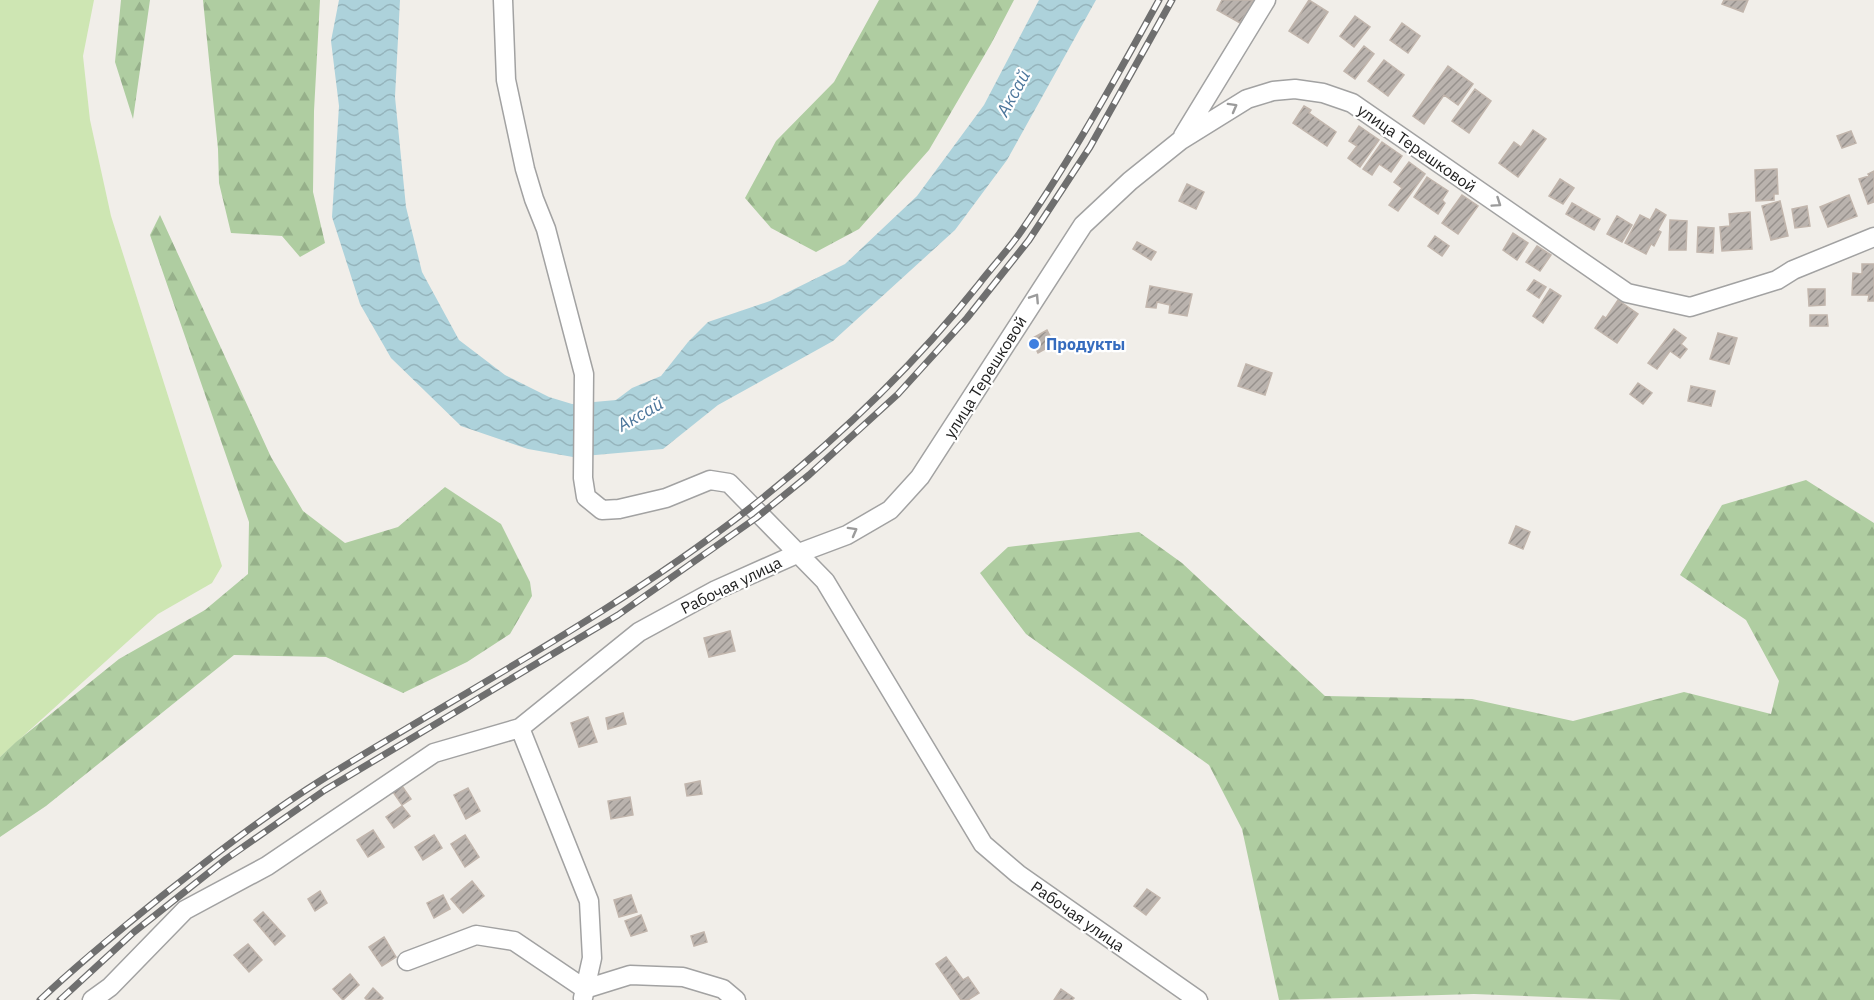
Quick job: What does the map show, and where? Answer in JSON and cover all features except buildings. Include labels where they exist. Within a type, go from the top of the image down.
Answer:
[{"type":"street","points":[[503,0],[506,80],[525,169],[546,229],[584,375],[583,477],[586,497],[602,510],[619,509],[666,498],[710,480],[729,483],[799,553]]},
{"type":"street","points":[[1181,140],[1266,0]]},
{"type":"street","name":"улица Терешковой","points":[[799,553],[847,536],[890,510],[920,477],[1083,225],[1130,181],[1181,140],[1246,99],[1273,91],[1295,89],[1332,96],[1352,103],[1628,292],[1690,307],[1777,280],[1793,270],[1874,237]]},
{"type":"street","name":"Рабочая улица","points":[[520,728],[639,632],[716,590],[799,553],[825,581],[983,843],[1018,874],[1198,1000]]},
{"type":"street","points":[[92,1000],[110,987],[185,910],[267,867],[434,753],[520,728],[588,901],[592,958],[584,994]]},
{"type":"street","points":[[407,961],[476,935],[514,941],[584,994]]},
{"type":"street","points":[[584,994],[630,975],[683,977],[723,989],[736,1000]]},
{"type":"green space","points":[[0,0],[94,0],[83,56],[90,120],[111,216],[222,566],[212,583],[158,614],[0,757]]},
{"type":"green space","points":[[121,0],[150,0],[133,119],[115,62]]},
{"type":"green space","points":[[203,0],[320,0],[314,111],[313,192],[325,243],[300,257],[282,236],[231,233],[219,183],[218,149]]},
{"type":"green space","points":[[879,0],[1014,0],[929,150],[859,229],[816,252],[771,228],[745,198],[776,141],[834,82]]},
{"type":"green space","points":[[160,215],[271,457],[303,511],[345,543],[398,527],[445,487],[501,524],[530,582],[532,596],[510,634],[467,662],[403,693],[326,657],[234,655],[46,806],[0,837],[0,757],[119,659],[205,610],[248,574],[249,522],[150,235]]},
{"type":"green space","points":[[1806,480],[1874,523],[1874,1000],[1622,1000],[1474,994],[1279,1000],[1242,829],[1209,765],[1026,634],[980,573],[1008,547],[1139,532],[1182,563],[1325,696],[1472,699],[1573,721],[1684,692],[1771,714],[1779,681],[1746,620],[1680,575],[1722,505]]},
{"type":"water","name":"Аксай","points":[[339,0],[400,0],[395,97],[406,207],[422,272],[459,340],[505,375],[549,397],[572,404],[616,400],[632,388],[661,376],[688,342],[708,322],[770,301],[845,264],[917,196],[984,105],[1039,0],[1096,0],[1007,160],[955,230],[833,341],[718,405],[663,449],[573,457],[528,449],[461,426],[391,358],[360,304],[332,217],[339,106],[331,41]]},
{"type":"railway","points":[[40,1000],[201,865],[302,792],[647,582],[750,508],[812,457],[871,403],[927,345],[1017,237],[1076,145],[1159,0]]},
{"type":"railway","points":[[60,1000],[134,932],[226,859],[325,790],[618,615],[756,518],[809,475],[898,394],[967,318],[1029,240],[1090,147],[1172,0]]},
{"type":"place","name":"Продукты","points":[[1034,344]]}]
